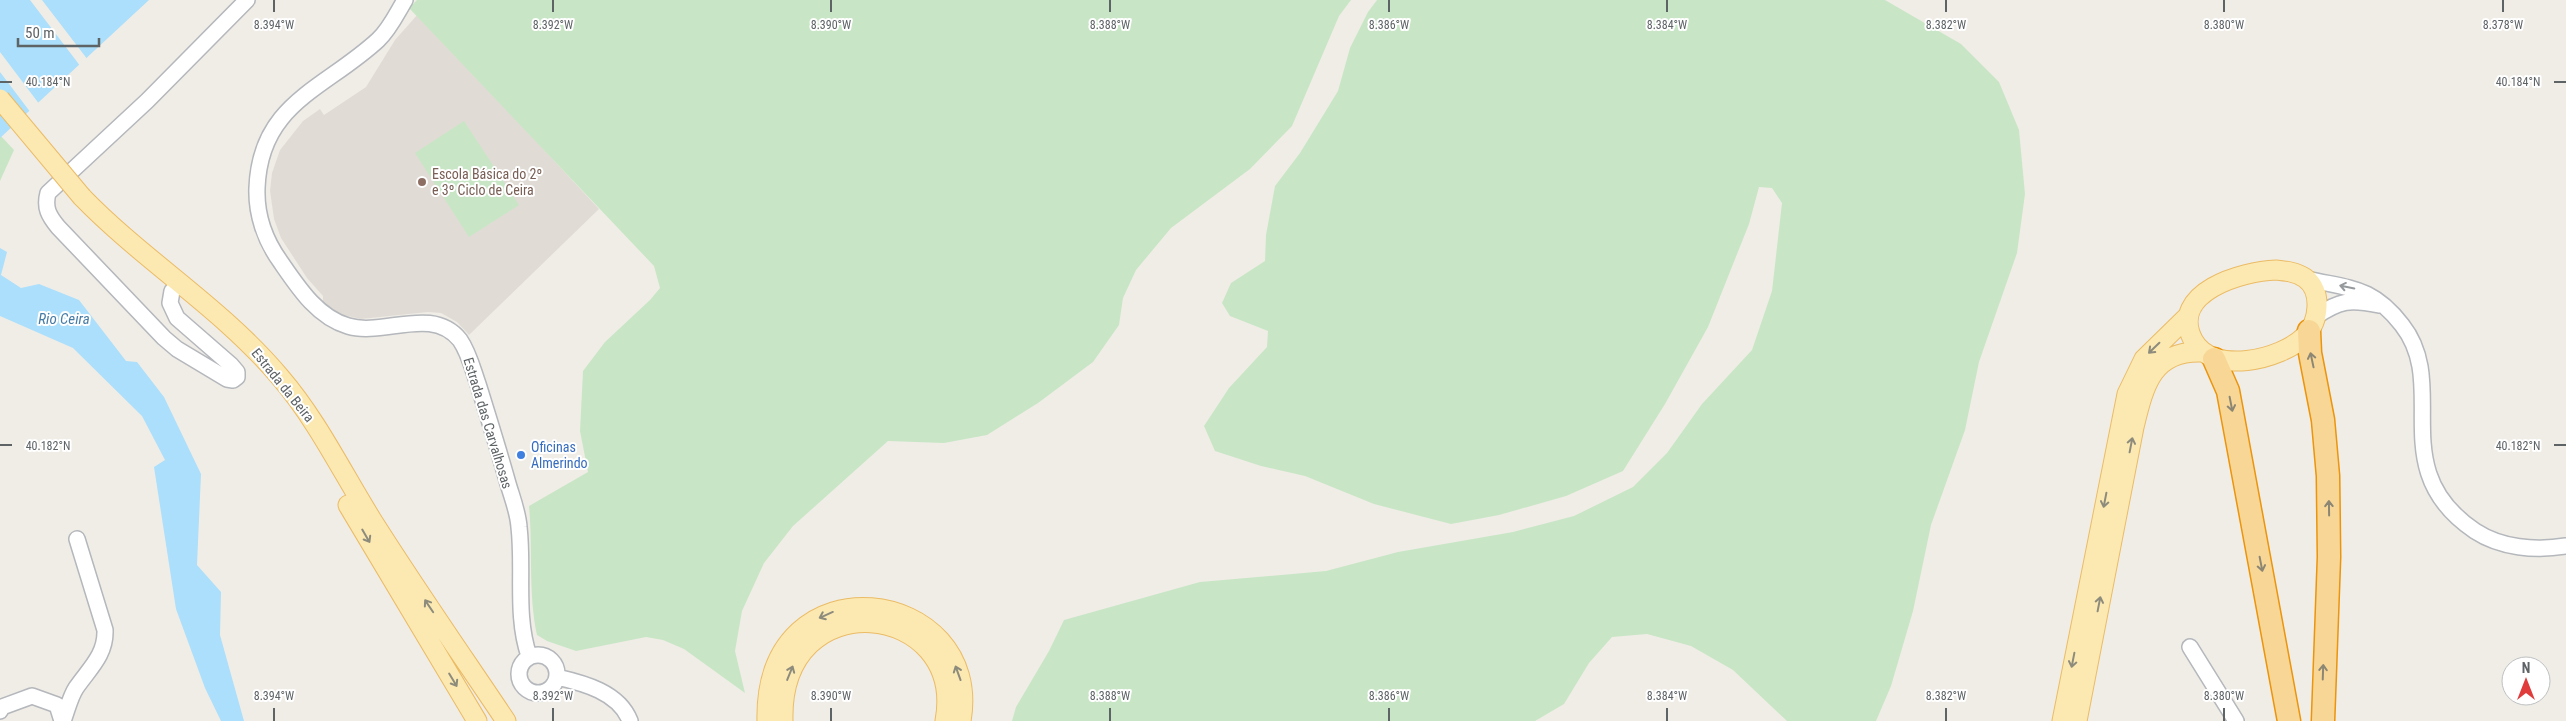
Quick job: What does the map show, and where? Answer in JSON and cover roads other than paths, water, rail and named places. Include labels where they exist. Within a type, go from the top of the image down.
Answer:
[{"type":"highway","points":[[2312,324],[2310,353],[2323,420],[2328,476],[2329,557],[2323,721]]},
{"type":"highway","points":[[2208,355],[2228,392],[2289,721]]},
{"type":"main road","name":"Estrada da Beira","points":[[0,100],[76,199],[230,324],[280,377],[303,406],[372,520],[506,721]]},
{"type":"main road","name":"Estrada da Beira","points":[[0,115],[124,252],[220,329],[282,398],[309,437],[478,721]]},
{"type":"main road","points":[[2062,721],[2127,394],[2144,359],[2189,315],[2197,299],[2214,286],[2239,275],[2264,270],[2288,272],[2307,279],[2315,293],[2312,324],[2287,347],[2265,356],[2238,361],[2186,352],[2166,358],[2151,376],[2144,392],[2134,427],[2077,721]]},
{"type":"main road","points":[[2189,315],[2190,333],[2208,355]]},
{"type":"main road","points":[[767,721],[768,694],[774,668],[797,633],[808,624],[831,612],[845,608],[876,607],[891,609],[910,618],[928,630],[946,649],[961,681],[962,721]]},
{"type":"main road","points":[[783,721],[787,680],[800,654],[825,633],[836,628],[862,622],[891,625],[903,630],[926,648],[946,685],[947,711],[945,721]]},
{"type":"street","points":[[172,291],[170,303],[177,318],[232,365],[237,372],[233,380],[227,379],[177,349],[164,338],[53,221],[48,214],[46,202],[48,193],[148,101],[247,0]]},
{"type":"street","name":"Estrada das Carvalhosas","points":[[405,0],[379,40],[291,106],[276,122],[266,142],[258,173],[257,195],[260,221],[271,249],[288,274],[322,314],[350,327],[367,328],[427,322],[450,331],[464,348],[492,429],[519,525],[522,628],[529,656]]},
{"type":"street","points":[[2307,279],[2364,291],[2402,325],[2415,352],[2420,370],[2421,430],[2427,470],[2435,489],[2447,507],[2481,535],[2503,544],[2549,549],[2566,546]]},
{"type":"street","points":[[2312,324],[2335,304],[2354,300],[2383,306]]},
{"type":"street","points":[[63,721],[75,689],[89,672],[105,642],[105,630],[77,539]]},
{"type":"street","points":[[2190,647],[2236,721]]},
{"type":"street","points":[[542,655],[548,658],[556,669],[557,677],[552,687],[543,693],[527,690],[519,682],[518,671],[524,660],[529,656],[542,655]]},
{"type":"street","points":[[557,677],[582,684],[608,695],[618,703],[630,721]]},
{"type":"street","points":[[0,711],[2,707],[32,696],[57,705],[63,721]]},
{"type":"water","points":[[0,0],[149,0],[0,138]]},
{"type":"water","name":"Rio Ceira","points":[[0,248],[7,252],[1,275],[21,288],[39,284],[79,300],[126,361],[137,362],[164,397],[201,474],[197,565],[221,592],[220,635],[244,721],[221,721],[205,688],[176,609],[154,467],[165,460],[142,416],[73,348],[0,316]]},
{"type":"place","name":"Escola Básica do 2º e 3º Ciclo de Ceira","points":[[422,182]]},
{"type":"place","name":"Oficinas Almerindo","points":[[521,455]]}]
